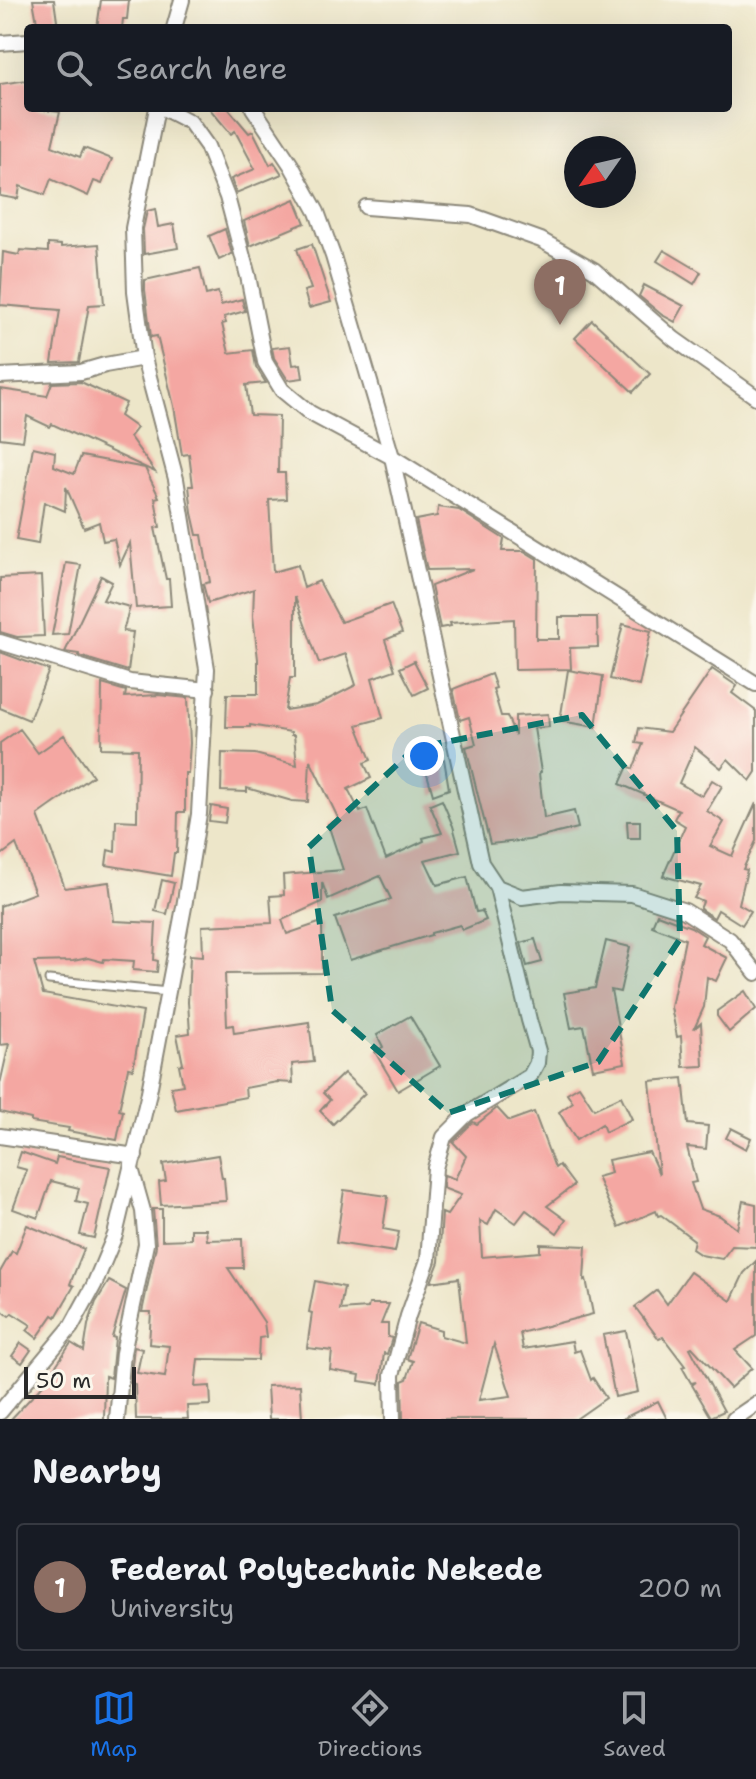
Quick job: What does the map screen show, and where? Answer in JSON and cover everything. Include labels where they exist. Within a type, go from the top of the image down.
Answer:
[{"type":"street","points":[[175,24],[182,0]]},
{"type":"street","points":[[0,43],[24,41]]},
{"type":"street","points":[[0,1412],[71,1327],[94,1285],[115,1235],[168,992],[199,814],[207,690],[199,615],[176,479],[144,358],[135,291],[133,228],[156,112]]},
{"type":"street","points":[[171,112],[190,122],[207,146],[227,197],[248,276],[265,362],[282,390],[310,413],[392,457],[756,684]]},
{"type":"street","points":[[256,112],[291,165],[317,212],[333,256],[392,457],[481,863],[497,887],[538,1051],[537,1063],[530,1076],[467,1114],[444,1137],[435,1168],[428,1260],[392,1375],[393,1419]]},
{"type":"street","points":[[366,207],[471,215],[541,240],[594,270],[674,339],[756,397]]},
{"type":"street","points":[[0,376],[81,372],[144,358]]},
{"type":"street","points":[[0,642],[130,682],[207,690]]},
{"type":"street","points":[[497,887],[522,897],[561,892],[632,894],[685,911],[730,940],[756,973]]},
{"type":"street","points":[[0,1136],[133,1163]]},
{"type":"street","points":[[117,1419],[123,1353],[146,1244],[133,1163]]},
{"type":"street","points":[[734,1419],[756,1404]]},
{"type":"lane","points":[[49,980],[168,992]]},
{"type":"highlighted area","points":[[582,715],[677,831],[680,939],[598,1062],[448,1113],[332,1010],[309,847],[415,748]]},
{"type":"building","points":[[33,0],[54,0],[57,24],[37,24]]},
{"type":"building","points":[[101,0],[129,0],[127,19],[123,19],[122,24],[98,24]]},
{"type":"building","points":[[24,81],[24,112],[60,112],[52,146],[80,157],[84,148],[112,159],[102,184],[94,181],[88,196],[51,179],[45,195],[20,186],[18,199],[0,196],[0,84]]},
{"type":"building","points":[[212,112],[231,112],[249,133],[253,131],[270,165],[274,162],[282,174],[236,193],[231,179],[255,169],[235,131],[231,134]]},
{"type":"building","points":[[295,199],[305,223],[250,246],[244,221]]},
{"type":"building","points":[[155,209],[158,227],[174,224],[178,248],[144,254],[143,229],[147,211]]},
{"type":"building","points":[[225,229],[232,254],[219,260],[209,236]]},
{"type":"building","points":[[48,244],[61,247],[99,244],[104,304],[89,305],[79,362],[52,363],[60,310],[0,305],[3,252],[19,255],[20,250],[48,252]]},
{"type":"building","points":[[312,244],[331,302],[309,308],[304,291],[311,289],[297,249]]},
{"type":"building","points":[[664,250],[701,272],[694,284],[657,261]]},
{"type":"building","points":[[200,268],[206,295],[218,292],[221,305],[242,299],[245,311],[224,317],[226,323],[222,324],[229,353],[253,350],[256,367],[266,383],[246,385],[250,415],[279,416],[278,473],[285,473],[286,499],[269,500],[273,572],[298,565],[304,588],[319,581],[341,622],[391,604],[402,633],[385,640],[395,670],[372,678],[383,718],[357,725],[371,760],[364,763],[371,778],[348,789],[360,812],[367,809],[386,859],[424,841],[423,838],[442,833],[430,805],[442,800],[460,851],[425,860],[437,885],[467,877],[476,912],[482,911],[486,920],[462,930],[460,925],[431,933],[350,960],[335,918],[391,899],[380,876],[328,899],[322,882],[322,902],[282,920],[287,934],[322,922],[322,973],[225,974],[227,1026],[233,1025],[234,1033],[309,1022],[314,1062],[292,1064],[293,1083],[277,1082],[245,1088],[246,1097],[176,1110],[171,1087],[183,1085],[179,1065],[183,1064],[177,1035],[190,1033],[190,955],[203,956],[202,926],[272,923],[270,896],[284,895],[283,875],[343,870],[328,824],[339,820],[310,760],[308,802],[292,801],[247,788],[247,792],[221,791],[222,753],[255,754],[297,765],[294,735],[250,725],[226,727],[227,694],[258,694],[254,589],[208,603],[203,584],[210,582],[202,535],[197,535],[192,513],[189,454],[182,455],[157,336],[151,337],[145,280]],"holes":[[[295,597],[319,663],[346,654],[356,685],[317,705],[285,710],[290,678],[295,678]]]},
{"type":"building","points":[[644,285],[684,306],[675,322],[639,296]]},
{"type":"building","points":[[592,320],[650,374],[633,392],[575,338]]},
{"type":"building","points":[[290,346],[293,365],[301,364],[303,378],[288,380],[274,358],[272,348]]},
{"type":"building","points":[[81,382],[126,403],[120,416],[137,428],[130,437],[155,472],[52,424],[50,427],[27,416],[23,441],[0,438],[0,389],[47,396],[52,383]]},
{"type":"building","points":[[33,447],[55,452],[54,466],[74,474],[81,456],[145,468],[159,497],[155,498],[160,527],[155,528],[166,579],[169,579],[171,606],[136,608],[130,543],[120,565],[114,539],[103,541],[99,522],[84,528],[66,487],[65,511],[44,502],[38,544],[16,540]]},
{"type":"building","points":[[438,507],[459,510],[504,539],[502,551],[524,551],[537,559],[536,639],[559,639],[559,617],[597,617],[598,647],[570,648],[571,669],[515,670],[514,619],[450,623],[451,626],[440,628],[431,586],[473,569],[427,570],[416,520],[437,516]]},
{"type":"building","points":[[66,563],[81,565],[68,634],[52,635]]},
{"type":"building","points":[[41,576],[44,636],[17,637],[0,632],[0,578]]},
{"type":"building","points":[[101,576],[112,582],[103,600],[130,607],[123,631],[133,632],[128,671],[65,652]]},
{"type":"building","points":[[623,624],[651,631],[639,686],[610,679]]},
{"type":"building","points":[[0,652],[49,670],[29,720],[0,708]]},
{"type":"building","points":[[414,661],[428,688],[414,695],[400,668]]},
{"type":"building","points":[[712,669],[737,686],[732,693],[756,711],[756,772],[750,781],[728,759],[721,768],[695,747],[679,783],[702,796],[712,780],[722,786],[707,811],[724,822],[710,846],[732,856],[756,803],[756,841],[743,869],[747,870],[739,904],[751,911],[742,925],[718,910],[714,918],[700,909],[703,902],[694,898],[701,886],[663,876],[685,826],[674,819],[679,810],[620,784],[628,766],[633,769],[643,744],[636,743],[639,728],[669,732]]},
{"type":"building","points":[[568,670],[603,676],[596,727],[560,721]]},
{"type":"building","points":[[491,674],[501,716],[507,716],[515,735],[515,716],[548,714],[549,727],[534,728],[544,818],[574,811],[578,828],[529,840],[490,844],[466,747],[476,744],[469,717],[460,720],[453,689]]},
{"type":"building","points":[[102,684],[126,691],[125,697],[158,695],[188,698],[190,743],[188,773],[185,773],[185,812],[178,812],[177,853],[174,853],[171,876],[106,865],[108,850],[115,852],[116,820],[137,821],[138,749],[101,748]]},
{"type":"building","points":[[20,729],[38,753],[64,735],[93,776],[38,815],[65,888],[109,882],[114,921],[156,923],[154,960],[158,961],[157,972],[133,970],[134,961],[104,959],[103,962],[88,958],[34,962],[43,994],[143,1012],[133,1069],[128,1068],[119,1110],[123,1111],[117,1140],[68,1131],[69,1128],[31,1122],[31,1119],[0,1112],[0,1084],[9,1044],[0,1045],[0,906],[35,893],[16,844],[0,856],[0,743]]},
{"type":"building","points":[[444,759],[449,789],[433,795],[424,763]]},
{"type":"building","points":[[211,806],[227,809],[225,823],[209,821]]},
{"type":"building","points":[[627,821],[640,821],[640,838],[628,838]]},
{"type":"building","points":[[162,880],[174,883],[167,914],[155,911]]},
{"type":"building","points":[[657,914],[691,927],[705,936],[701,944],[727,958],[716,981],[707,977],[704,1007],[694,1029],[701,1023],[703,1066],[683,1067],[681,1036],[677,1037],[671,1007],[685,939],[652,926]]},
{"type":"building","points":[[535,939],[542,962],[527,966],[521,943]]},
{"type":"building","points":[[606,941],[630,947],[620,992],[611,990],[625,1063],[593,1069],[584,1026],[571,1028],[564,993],[595,988]]},
{"type":"building","points":[[745,991],[756,1009],[729,1032],[717,1016],[717,1011]]},
{"type":"building","points":[[410,1016],[440,1066],[398,1091],[375,1052],[383,1047],[377,1035]]},
{"type":"building","points":[[344,1073],[365,1093],[333,1124],[320,1111],[330,1100],[323,1093]]},
{"type":"building","points":[[683,1078],[688,1124],[708,1126],[706,1149],[687,1147],[696,1182],[691,1183],[700,1209],[720,1216],[737,1229],[743,1201],[756,1204],[756,1247],[732,1246],[722,1259],[701,1255],[692,1249],[694,1240],[661,1215],[658,1216],[656,1211],[619,1227],[597,1177],[611,1173],[608,1160],[649,1152],[659,1174],[650,1081]]},
{"type":"building","points":[[579,1086],[594,1109],[621,1096],[632,1119],[605,1132],[602,1124],[576,1140],[559,1112],[573,1102],[567,1093]]},
{"type":"building","points":[[497,1108],[509,1121],[534,1112],[555,1168],[559,1165],[574,1185],[547,1206],[566,1220],[557,1233],[526,1210],[516,1223],[496,1209],[488,1225],[480,1221],[482,1257],[540,1252],[540,1244],[586,1246],[584,1280],[593,1314],[520,1333],[523,1349],[572,1341],[574,1352],[580,1350],[591,1380],[593,1378],[606,1398],[576,1419],[403,1419],[402,1381],[407,1379],[413,1361],[407,1359],[418,1323],[441,1330],[441,1336],[466,1343],[459,1278],[431,1282],[439,1262],[442,1213],[447,1215],[461,1195],[443,1188],[444,1175],[455,1179],[466,1156],[453,1142],[473,1122],[477,1124]],"holes":[[[494,1344],[511,1396],[479,1400]]]},
{"type":"building","points":[[731,1128],[751,1138],[746,1149],[726,1138]]},
{"type":"building","points":[[21,1152],[55,1164],[57,1157],[110,1167],[94,1238],[80,1235],[88,1204],[76,1201],[79,1188],[51,1181],[38,1218],[13,1209],[27,1170],[16,1167]]},
{"type":"building","points":[[218,1155],[226,1201],[161,1205],[159,1182],[166,1181],[163,1164]]},
{"type":"building","points":[[344,1190],[388,1196],[383,1229],[399,1232],[395,1252],[336,1243]]},
{"type":"building","points":[[153,1209],[162,1209],[162,1240],[191,1239],[191,1229],[206,1229],[207,1240],[242,1239],[243,1268],[228,1268],[264,1322],[266,1337],[259,1338],[258,1360],[198,1359],[195,1387],[210,1386],[211,1405],[187,1406],[188,1419],[136,1419],[135,1384],[130,1383],[134,1347],[142,1349],[137,1373],[165,1377],[169,1346],[149,1344],[151,1312],[142,1312],[156,1246]]},
{"type":"building","points":[[27,1225],[84,1249],[70,1284],[74,1286],[56,1317],[53,1315],[37,1338],[27,1330],[31,1325],[0,1309],[0,1272],[12,1251],[16,1253]]},
{"type":"building","points":[[756,1261],[756,1336],[735,1350],[752,1368],[730,1388],[690,1348],[724,1411],[711,1417],[692,1385],[696,1382],[691,1383],[682,1367],[685,1366],[635,1307],[657,1290],[667,1304],[690,1272],[731,1301],[744,1273]]},
{"type":"building","points":[[109,1281],[126,1290],[112,1337],[115,1338],[111,1378],[105,1376],[104,1419],[11,1419],[43,1385],[71,1343],[84,1351],[96,1302]]},
{"type":"building","points":[[315,1281],[344,1287],[340,1310],[368,1308],[369,1304],[389,1304],[381,1324],[388,1324],[388,1337],[392,1338],[387,1354],[384,1353],[380,1384],[359,1381],[360,1375],[330,1370],[332,1351],[307,1348]]},
{"type":"building","points":[[626,1331],[638,1392],[615,1397],[603,1335]]},
{"type":"building","points":[[21,1343],[31,1350],[22,1363],[12,1356]]},
{"type":"building","points":[[300,1385],[302,1419],[269,1419],[267,1386]]},
{"type":"building","points":[[658,1401],[667,1419],[622,1419]]},
{"type":"place","name":"Federal Polytechnic Nekede","points":[[560,325]]}]
